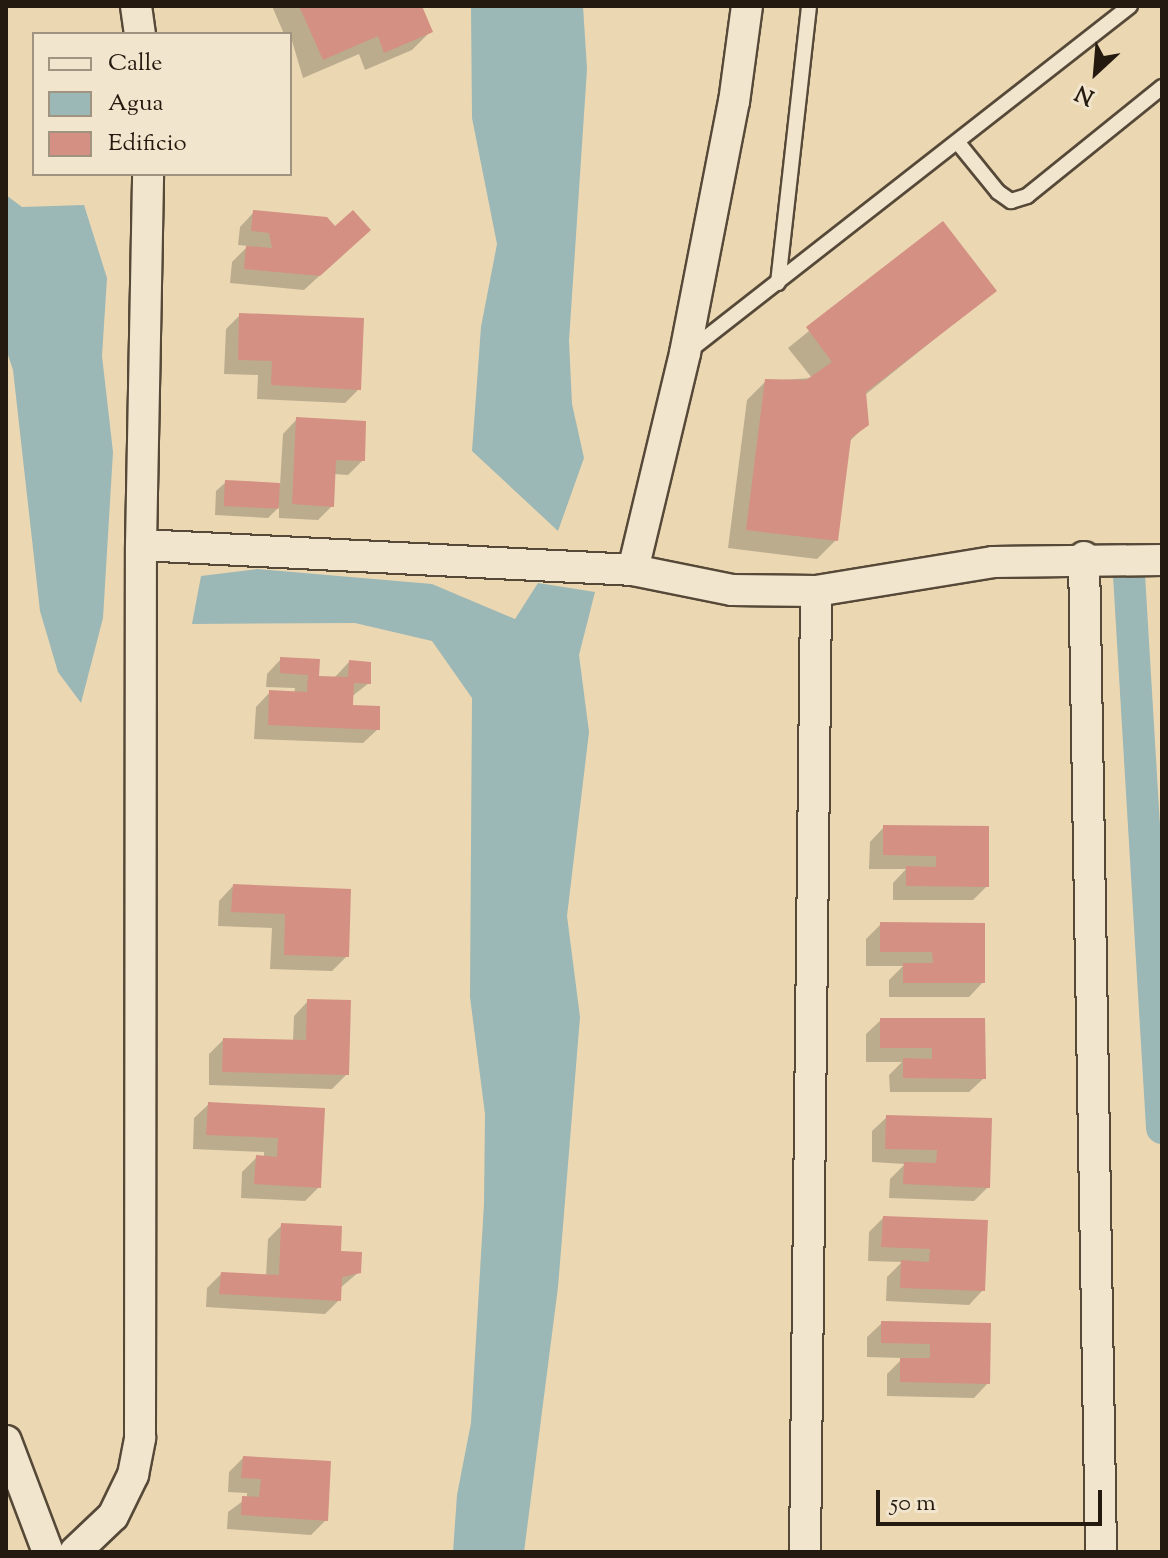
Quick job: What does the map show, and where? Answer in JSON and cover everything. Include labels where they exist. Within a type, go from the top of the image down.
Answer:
[{"type":"street","points":[[136,6],[140,32]]},
{"type":"street","points":[[633,570],[685,353],[734,102],[747,6]]},
{"type":"street","points":[[75,1552],[113,1516],[133,1475],[140,1438],[141,545],[148,176]]},
{"type":"street","points":[[141,545],[633,570],[732,590],[816,591],[993,562],[1084,557],[1162,560]]},
{"type":"street","points":[[1084,557],[1090,1164],[1101,1552]]},
{"type":"street","points":[[805,1552],[816,591]]},
{"type":"street","points":[[6,1441],[48,1552]]},
{"type":"lane","points":[[778,283],[809,6]]},
{"type":"lane","points":[[685,353],[959,144],[1130,6]]},
{"type":"lane","points":[[959,144],[998,192],[1011,201],[1027,196],[1162,87]]},
{"type":"water","points":[[471,6],[583,6],[587,69],[569,341],[572,404],[584,458],[558,531],[472,451],[481,327],[497,244],[472,118]]},
{"type":"water","points":[[6,195],[22,207],[84,205],[107,278],[102,356],[113,452],[103,618],[81,703],[58,672],[40,611],[13,370],[6,349]]},
{"type":"water","points":[[257,569],[432,584],[515,619],[538,583],[595,592],[579,655],[589,732],[567,916],[580,1017],[558,1287],[524,1552],[453,1552],[457,1495],[471,1423],[484,1204],[485,1114],[470,997],[472,698],[432,641],[355,623],[192,624],[201,576]]},
{"type":"building","points":[[299,6],[422,6],[433,32],[384,53],[378,36],[323,60]]},
{"type":"building","points":[[253,210],[327,217],[335,226],[353,210],[371,230],[320,276],[244,269],[246,246],[272,248],[269,233],[251,231]]},
{"type":"building","points":[[943,221],[997,291],[866,392],[869,425],[851,438],[838,541],[746,530],[765,379],[806,380],[832,362],[806,327]]},
{"type":"building","points":[[239,313],[364,318],[361,390],[271,385],[272,361],[238,360]]},
{"type":"building","points":[[296,417],[366,421],[365,461],[336,460],[334,507],[292,504]]},
{"type":"building","points":[[225,480],[280,483],[279,509],[224,506]]},
{"type":"building","points":[[280,657],[320,659],[319,676],[348,677],[349,660],[371,662],[371,684],[354,683],[353,705],[380,706],[380,730],[268,725],[269,690],[307,692],[308,675],[280,673]]},
{"type":"building","points":[[883,825],[989,826],[989,887],[906,886],[906,866],[936,867],[936,856],[883,855]]},
{"type":"building","points":[[233,884],[351,889],[349,957],[284,955],[285,914],[231,912]]},
{"type":"building","points":[[880,922],[985,923],[985,983],[903,983],[903,963],[933,963],[932,952],[880,952]]},
{"type":"building","points":[[307,999],[351,1000],[349,1075],[222,1072],[223,1038],[306,1040]]},
{"type":"building","points":[[880,1018],[985,1018],[986,1079],[903,1078],[903,1058],[932,1059],[932,1048],[880,1048]]},
{"type":"building","points":[[208,1102],[325,1108],[321,1188],[254,1184],[256,1155],[277,1157],[278,1138],[206,1135]]},
{"type":"building","points":[[886,1115],[992,1118],[990,1188],[903,1184],[904,1162],[936,1163],[937,1150],[885,1149]]},
{"type":"building","points":[[883,1216],[988,1220],[985,1291],[900,1288],[901,1260],[929,1262],[930,1249],[881,1247]]},
{"type":"building","points":[[281,1223],[342,1226],[341,1251],[362,1252],[361,1273],[342,1277],[341,1301],[219,1294],[221,1272],[279,1275]]},
{"type":"building","points":[[881,1321],[991,1323],[990,1384],[900,1382],[900,1358],[930,1358],[930,1344],[881,1343]]},
{"type":"building","points":[[243,1456],[331,1461],[328,1521],[241,1515],[242,1496],[259,1497],[261,1479],[241,1478]]},
{"type":"waterway","points":[[1129,575],[1162,1128]]}]
